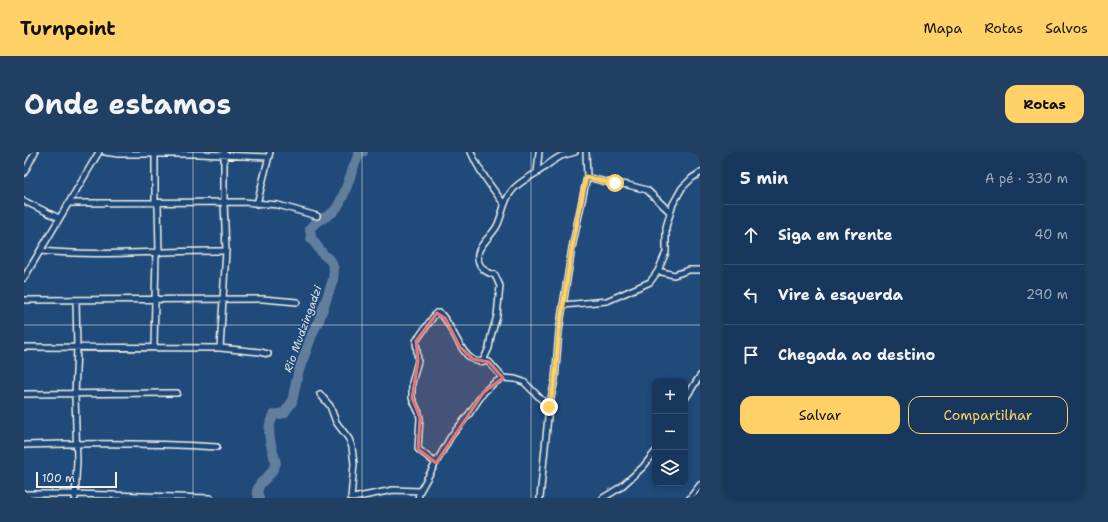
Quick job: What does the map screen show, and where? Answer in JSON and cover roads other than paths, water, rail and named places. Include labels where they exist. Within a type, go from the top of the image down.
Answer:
[{"type":"street","points":[[24,173],[35,152]]},
{"type":"street","points":[[25,275],[99,152]]},
{"type":"street","points":[[106,152],[118,154],[269,155],[258,204]]},
{"type":"street","points":[[471,152],[484,177],[504,204]]},
{"type":"street","points":[[537,173],[540,152]]},
{"type":"street","points":[[483,361],[497,316],[500,286],[494,275],[487,273],[482,268],[478,261],[478,254],[487,238],[497,226],[504,204],[511,192],[518,185],[561,156],[575,152]]},
{"type":"street","points":[[540,498],[549,407],[555,380],[559,331],[572,248],[586,177],[586,152]]},
{"type":"street","points":[[154,347],[158,253],[155,154]]},
{"type":"street","points":[[220,348],[226,251],[224,154]]},
{"type":"street","points":[[563,305],[607,301],[650,282],[658,271],[666,252],[666,227],[670,212],[682,188],[699,175]]},
{"type":"street","points":[[586,177],[647,190],[670,212]]},
{"type":"street","points":[[24,201],[59,218]]},
{"type":"street","points":[[69,203],[224,202],[278,205],[317,216]]},
{"type":"street","points":[[40,251],[77,254],[226,251]]},
{"type":"street","points":[[658,271],[674,274],[689,270],[700,270]]},
{"type":"street","points":[[24,300],[263,299],[297,302]]},
{"type":"street","points":[[75,496],[77,460],[75,395],[77,348],[76,300]]},
{"type":"street","points":[[436,463],[418,449],[420,418],[412,398],[412,383],[418,361],[416,341],[436,313],[440,313],[449,325],[460,347],[472,359],[476,361],[489,362],[503,378]]},
{"type":"street","points":[[24,348],[220,348],[268,354]]},
{"type":"street","points":[[688,394],[700,376]]},
{"type":"street","points":[[418,498],[420,491],[451,436],[469,414],[484,392],[494,383],[503,378],[515,379],[524,382],[549,407]]},
{"type":"street","points":[[24,394],[75,395],[177,393]]},
{"type":"street","points":[[320,394],[330,406],[336,422],[352,446],[354,464],[352,498],[393,490],[420,491]]},
{"type":"street","points":[[24,445],[76,443],[182,445],[217,448]]},
{"type":"street","points":[[603,498],[621,487],[652,455]]},
{"type":"street","points":[[690,498],[700,485]]},
{"type":"street","points":[[24,494],[210,498]]},
{"type":"waterway","name":"Rio Mudzingadzi","points":[[259,498],[257,491],[260,484],[271,473],[276,463],[269,433],[271,421],[274,415],[284,413],[292,402],[298,373],[333,280],[334,269],[331,261],[323,254],[311,238],[310,228],[337,208],[359,154],[363,152]]}]
